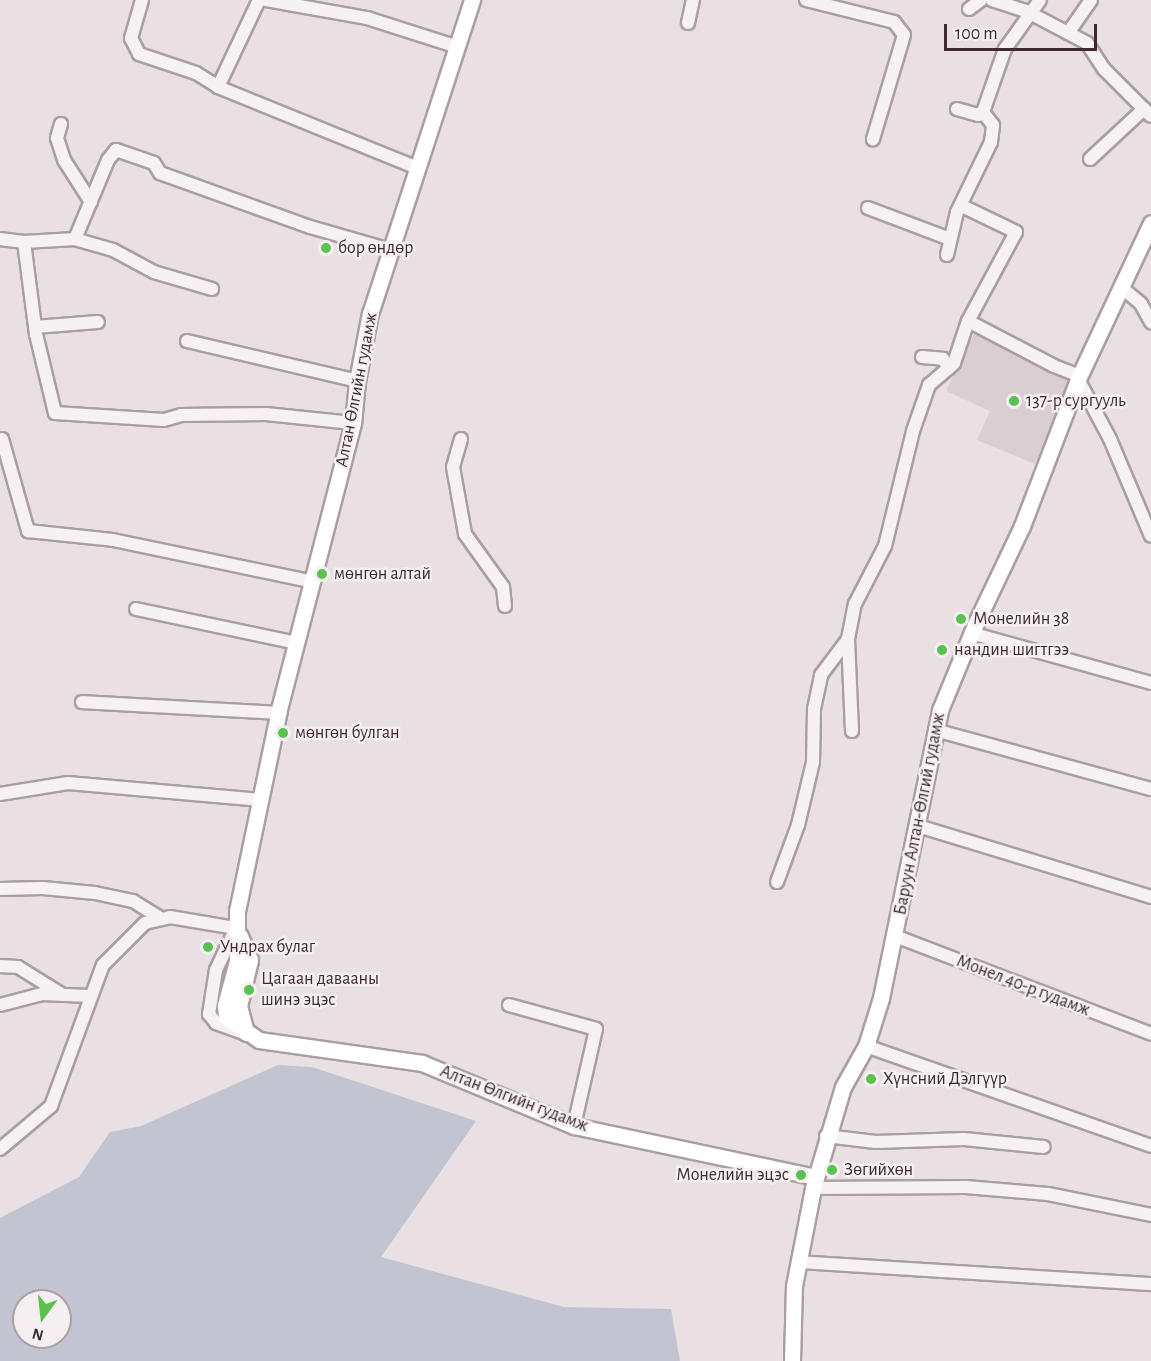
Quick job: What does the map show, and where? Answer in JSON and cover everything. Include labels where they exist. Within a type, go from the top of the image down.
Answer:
[{"type":"main road","name":"Алтан Өлгийн гудамж","points":[[236,928],[279,713],[353,423],[357,381],[370,313],[415,167],[472,0]]},
{"type":"main road","name":"Баруун Алтан-Өлгий гудамж","points":[[792,1361],[794,1286],[815,1182],[826,1136],[843,1087],[866,1046],[896,936],[935,730],[971,633],[1022,526],[1079,377],[1151,223]]},
{"type":"main road","points":[[236,928],[250,960],[239,1006],[246,1034]]},
{"type":"main road","name":"Алтан Өлгийн гудамж","points":[[246,1034],[260,1040],[422,1063],[574,1126],[815,1182]]},
{"type":"street","points":[[142,0],[130,38],[139,54],[196,73],[218,87],[415,167]]},
{"type":"street","points":[[218,87],[259,0]]},
{"type":"street","points":[[266,0],[367,18],[455,46]]},
{"type":"street","points":[[688,23],[693,0]]},
{"type":"street","points":[[806,0],[894,22],[904,35],[873,139]]},
{"type":"street","points":[[969,9],[981,0]]},
{"type":"street","points":[[992,0],[1028,12],[1087,43],[1104,69],[1147,112],[1090,159]]},
{"type":"street","points":[[957,109],[978,115],[983,112],[1005,49],[1028,12],[1040,0]]},
{"type":"street","points":[[1068,33],[1091,0]]},
{"type":"street","points":[[946,255],[962,206],[991,142],[993,125],[983,112]]},
{"type":"street","points":[[61,124],[57,138],[64,160],[91,202]]},
{"type":"street","points":[[75,239],[108,160],[116,150],[154,163],[160,173],[310,227],[390,250]]},
{"type":"street","points":[[852,731],[848,639],[855,604],[885,546],[919,412],[930,385],[949,368],[968,321],[1016,232],[962,206]]},
{"type":"street","points":[[868,208],[950,239]]},
{"type":"street","points":[[0,240],[24,242],[31,238],[75,239],[113,250],[154,272],[212,289]]},
{"type":"street","points":[[24,242],[35,327],[55,413],[164,420],[181,415],[266,414],[353,423]]},
{"type":"street","points":[[1121,287],[1142,304],[1151,322]]},
{"type":"street","points":[[968,321],[1079,377],[1110,439],[1151,536]]},
{"type":"street","points":[[35,327],[98,322]]},
{"type":"street","points":[[187,341],[357,381]]},
{"type":"street","points":[[922,357],[943,359],[949,368]]},
{"type":"street","points":[[2,439],[28,531],[113,540],[314,582]]},
{"type":"street","points":[[461,439],[453,467],[465,534],[503,587],[505,606]]},
{"type":"street","points":[[136,609],[297,643]]},
{"type":"street","points":[[971,633],[1151,683]]},
{"type":"street","points":[[777,882],[798,825],[813,762],[814,709],[821,675],[848,639]]},
{"type":"street","points":[[82,702],[279,713]]},
{"type":"street","points":[[935,730],[1151,789]]},
{"type":"street","points":[[0,794],[68,783],[261,800]]},
{"type":"street","points":[[918,826],[1151,897]]},
{"type":"street","points":[[0,890],[43,888],[95,893],[133,901],[159,917],[236,928],[216,970],[209,1014],[216,1023],[246,1034]]},
{"type":"street","points":[[0,1149],[54,1101],[89,996],[113,953],[145,923],[159,917]]},
{"type":"street","name":"Монел 40-р гудамж","points":[[896,936],[1151,1034]]},
{"type":"street","points":[[0,966],[18,967],[63,995]]},
{"type":"street","points":[[0,1005],[42,994],[89,996]]},
{"type":"street","points":[[509,1005],[596,1029],[574,1126]]},
{"type":"street","points":[[866,1046],[1151,1146]]},
{"type":"street","points":[[826,1136],[876,1142],[964,1139],[1044,1147]]},
{"type":"street","points":[[815,1182],[966,1187],[1048,1194],[1151,1215]]},
{"type":"street","points":[[798,1263],[1151,1284]]},
{"type":"shaded area","name":"137-р сургууль","points":[[976,330],[1069,381],[1035,464],[977,440],[990,411],[946,391]]},
{"type":"shaded area","points":[[278,1065],[312,1067],[476,1121],[381,1257],[564,1307],[671,1309],[680,1361],[0,1361],[0,1218],[79,1177],[110,1132],[141,1126]]},
{"type":"place","name":"бор өндөр","points":[[326,248]]},
{"type":"place","name":"137-р сургууль","points":[[1014,401]]},
{"type":"place","name":"мөнгөн алтай","points":[[322,574]]},
{"type":"place","name":"Монелийн 38","points":[[961,619]]},
{"type":"place","name":"нандин шигтгээ","points":[[942,650]]},
{"type":"place","name":"мөнгөн булган","points":[[283,733]]},
{"type":"place","name":"Ундрах булаг","points":[[208,947]]},
{"type":"place","name":"Цагаан давааны шинэ эцэс","points":[[249,990]]},
{"type":"place","name":"Хүнсний Дэлгүүр","points":[[871,1079]]},
{"type":"place","name":"Зөгийхөн","points":[[832,1170]]},
{"type":"place","name":"Монелийн эцэс","points":[[801,1175]]}]
